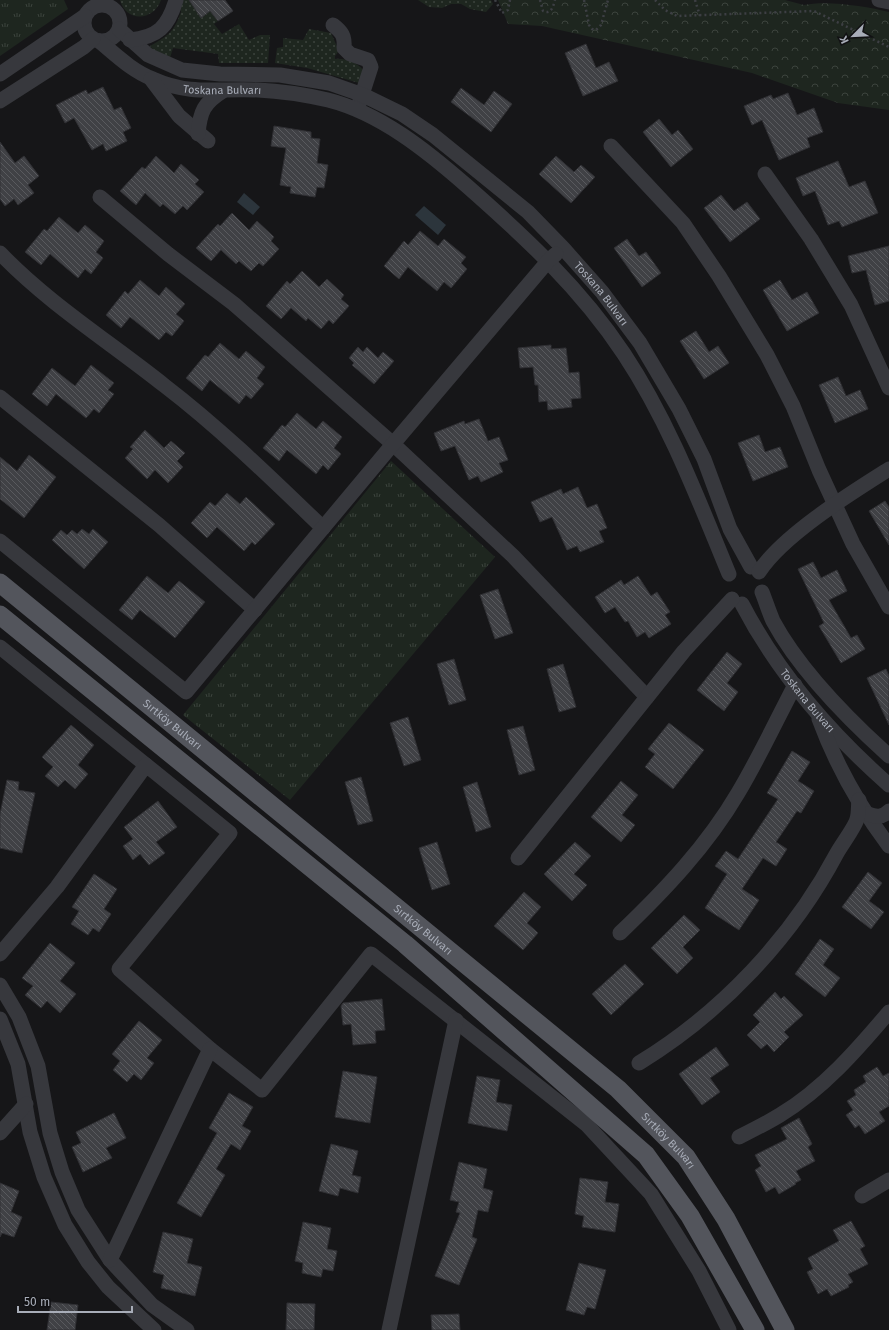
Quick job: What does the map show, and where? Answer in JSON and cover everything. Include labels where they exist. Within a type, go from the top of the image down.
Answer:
[{"type":"main road","name":"Sırtköy Bulvarı","points":[[0,583],[612,1084],[686,1156],[726,1220],[784,1330]]},
{"type":"main road","name":"Sırtköy Bulvarı","points":[[0,615],[405,944],[646,1155],[690,1216],[755,1330]]},
{"type":"main road","points":[[320,875],[335,857]]},
{"type":"main road","points":[[591,1107],[612,1084]]},
{"type":"main road","points":[[720,1269],[746,1257]]},
{"type":"street","points":[[130,40],[146,38],[163,29],[172,15],[176,0]]},
{"type":"street","points":[[879,0],[889,2]]},
{"type":"street","points":[[0,74],[85,9],[98,6],[103,3],[114,9],[117,14],[120,24],[119,29],[109,40],[96,40],[0,100]]},
{"type":"street","name":"Toskana Bulvarı","points":[[85,9],[84,26],[86,32],[136,70],[151,79],[170,86],[192,91],[256,90],[329,100],[357,111],[388,127],[446,168],[520,232],[549,260],[592,309],[624,354],[662,419],[690,478],[729,574],[726,587],[795,685],[845,743],[889,785]]},
{"type":"street","points":[[333,25],[341,31],[345,39],[344,48],[350,54],[368,60],[371,67],[357,111]]},
{"type":"street","name":"Toskana Bulvarı","points":[[119,29],[148,55],[182,70],[202,73],[280,75],[329,83],[363,95],[402,114],[433,134],[528,212],[564,248],[622,317],[640,343],[679,409],[704,459],[730,529],[755,570],[763,580],[762,592],[773,620],[792,651],[856,726],[889,756]]},
{"type":"street","points":[[151,79],[179,116],[203,137],[199,124],[208,101],[223,91]]},
{"type":"street","points":[[611,146],[683,223],[719,276],[767,355],[793,406],[834,505],[853,544],[889,607]]},
{"type":"street","points":[[765,174],[811,239],[851,305],[889,388]]},
{"type":"street","points":[[100,197],[168,254],[234,304],[393,444],[513,556],[647,697]]},
{"type":"street","points":[[0,541],[186,692],[549,260],[564,248]]},
{"type":"street","points":[[0,252],[22,276],[166,387],[245,454],[323,528]]},
{"type":"street","points":[[0,397],[160,525],[255,610]]},
{"type":"street","points":[[729,574],[738,567],[755,570],[766,562],[787,542],[834,505],[889,469]]},
{"type":"street","points":[[518,858],[684,650],[737,602],[754,601],[762,592]]},
{"type":"street","points":[[0,647],[230,833],[119,969],[210,1049],[262,1090],[371,954],[586,1124],[651,1194],[699,1271],[729,1330]]},
{"type":"street","points":[[620,933],[680,873],[722,818],[738,794],[795,685]]},
{"type":"street","points":[[816,710],[833,755],[859,800],[889,846]]},
{"type":"street","points":[[0,954],[57,887],[146,765]]},
{"type":"street","points":[[639,1063],[668,1045],[701,1020],[736,987],[791,926],[814,893],[857,819],[859,800]]},
{"type":"street","points":[[868,814],[878,817],[889,811]]},
{"type":"street","points":[[0,985],[19,1017],[38,1066],[50,1134],[62,1172],[78,1210],[110,1260],[152,1305],[187,1330]]},
{"type":"street","points":[[739,1137],[781,1115],[821,1085],[865,1041],[889,1012]]},
{"type":"street","points":[[0,1019],[18,1064],[30,1132],[44,1177],[64,1225],[88,1262],[108,1287],[145,1327],[152,1305]]},
{"type":"street","points":[[389,1330],[456,1020]]},
{"type":"street","points":[[110,1260],[210,1049]]},
{"type":"street","points":[[0,1134],[26,1104]]},
{"type":"street","points":[[862,1196],[889,1180]]},
{"type":"path","points":[[495,0],[502,13],[508,10],[510,0]]},
{"type":"path","points":[[540,0],[543,11],[550,12],[553,8],[555,0]]},
{"type":"path","points":[[584,0],[589,25],[592,29],[596,30],[601,25],[608,0]]},
{"type":"path","points":[[655,0],[665,10],[677,16],[814,11],[889,47]]},
{"type":"path","points":[[695,0],[700,16]]},
{"type":"green space","points":[[0,0],[64,0],[68,9],[0,56]]},
{"type":"green space","points":[[120,0],[161,0],[157,7],[147,15],[134,16],[128,13]]},
{"type":"green space","points":[[176,0],[189,0],[201,17],[210,11],[218,21],[214,24],[222,34],[239,24],[249,40],[260,35],[270,35],[268,63],[219,63],[218,54],[173,48],[170,58],[156,54],[150,46],[170,33],[181,12]]},
{"type":"green space","points":[[418,0],[491,0],[493,4],[486,12],[470,9],[461,4],[451,4],[442,8],[429,7]]},
{"type":"green space","points":[[498,0],[785,0],[804,5],[824,3],[846,4],[889,12],[889,110],[838,103],[752,73],[542,26],[508,24]]},
{"type":"green space","points":[[309,29],[331,33],[339,51],[335,56],[335,59],[343,59],[351,62],[358,65],[363,70],[359,83],[307,68],[275,63],[277,48],[283,47],[283,38],[303,40]]},
{"type":"green space","points":[[391,461],[495,557],[290,800],[183,715]]},
{"type":"shaded area","points":[[244,193],[260,207],[253,215],[237,202]]},
{"type":"shaded area","points":[[424,206],[446,225],[438,235],[415,215]]},
{"type":"building","points":[[189,0],[225,0],[233,11],[218,21],[210,11],[201,18]]},
{"type":"building","points":[[586,44],[596,68],[609,62],[618,81],[583,96],[565,53]]},
{"type":"building","points":[[103,87],[114,110],[121,107],[131,128],[123,132],[127,141],[106,151],[103,144],[92,150],[74,118],[65,123],[56,105],[86,90],[88,94]]},
{"type":"building","points":[[461,88],[484,105],[494,91],[512,104],[491,132],[451,102]]},
{"type":"building","points":[[788,93],[797,115],[814,108],[823,132],[807,138],[810,147],[779,160],[762,120],[752,125],[744,106],[771,95],[773,99]]},
{"type":"building","points":[[659,119],[672,135],[678,130],[693,149],[671,167],[643,132]]},
{"type":"building","points":[[274,126],[311,132],[311,138],[320,139],[317,163],[328,165],[324,188],[317,187],[315,197],[290,193],[291,187],[280,185],[286,148],[271,146]]},
{"type":"building","points":[[0,142],[15,163],[24,156],[39,176],[28,185],[34,193],[18,205],[14,199],[5,206],[0,199]]},
{"type":"building","points":[[156,156],[174,173],[181,164],[199,180],[195,184],[204,192],[187,210],[183,206],[175,214],[163,204],[160,207],[145,193],[136,205],[120,191],[142,167],[145,169]]},
{"type":"building","points":[[556,156],[574,172],[581,165],[595,177],[571,203],[539,174]]},
{"type":"building","points":[[838,161],[849,187],[865,181],[878,213],[842,227],[839,221],[828,225],[815,191],[803,196],[796,178]]},
{"type":"building","points":[[721,195],[734,211],[747,202],[760,219],[730,242],[704,208]]},
{"type":"building","points":[[232,213],[249,230],[257,221],[274,237],[271,241],[279,249],[263,266],[259,263],[251,271],[239,261],[236,264],[221,250],[211,261],[196,248],[218,224],[220,226]]},
{"type":"building","points":[[59,217],[78,233],[85,225],[104,241],[96,252],[103,258],[91,274],[85,269],[78,278],[50,254],[41,265],[25,252],[44,229],[47,231]]},
{"type":"building","points":[[420,231],[438,246],[444,239],[466,257],[461,263],[467,269],[451,288],[444,282],[437,291],[408,267],[399,279],[384,266],[404,241],[408,245]]},
{"type":"building","points":[[627,239],[639,256],[646,252],[661,273],[642,287],[614,248]]},
{"type":"building","points":[[889,246],[889,301],[875,305],[866,270],[852,273],[848,256]]},
{"type":"building","points":[[302,271],[319,287],[327,279],[344,295],[341,299],[349,306],[333,324],[329,320],[321,329],[308,318],[306,321],[291,308],[281,319],[266,306],[287,281],[290,284]]},
{"type":"building","points":[[140,280],[159,296],[166,287],[185,304],[176,314],[184,321],[172,336],[166,332],[159,340],[130,317],[121,328],[106,315],[125,291],[128,294]]},
{"type":"building","points":[[780,280],[792,300],[807,292],[819,313],[787,331],[763,290]]},
{"type":"building","points":[[696,331],[709,352],[718,346],[729,363],[704,379],[680,341]]},
{"type":"building","points":[[220,343],[239,359],[246,351],[265,367],[257,378],[264,384],[251,399],[246,395],[239,404],[210,380],[202,391],[186,378],[205,355],[208,357]]},
{"type":"building","points":[[551,345],[551,349],[566,348],[569,373],[579,372],[581,398],[571,399],[572,407],[548,410],[547,401],[539,402],[538,385],[535,385],[533,367],[520,368],[518,348]]},
{"type":"building","points":[[358,347],[363,352],[367,347],[378,358],[383,352],[394,361],[374,384],[352,365],[354,363],[349,358]]},
{"type":"building","points":[[91,365],[114,383],[108,390],[114,394],[99,413],[94,409],[86,418],[56,394],[47,406],[32,394],[52,368],[75,386]]},
{"type":"building","points":[[838,377],[846,396],[860,390],[868,409],[835,423],[819,385]]},
{"type":"building","points":[[297,413],[316,429],[323,421],[342,437],[334,448],[341,454],[328,470],[323,465],[316,474],[287,450],[279,461],[263,448],[282,425],[285,427]]},
{"type":"building","points":[[479,419],[488,441],[499,437],[508,460],[499,463],[503,472],[481,482],[478,476],[469,480],[455,446],[441,451],[434,433],[464,421],[465,424]]},
{"type":"building","points":[[145,430],[164,448],[171,441],[185,453],[177,461],[183,467],[168,483],[155,470],[147,479],[125,458],[133,449],[130,447]]},
{"type":"building","points":[[759,435],[765,452],[780,447],[788,467],[753,481],[738,443]]},
{"type":"building","points":[[29,455],[56,477],[24,518],[0,499],[0,457],[17,471]]},
{"type":"building","points":[[578,487],[587,508],[597,504],[607,528],[599,531],[604,542],[580,552],[577,546],[567,550],[552,517],[540,522],[531,502],[561,489],[563,494]]},
{"type":"building","points":[[227,493],[240,504],[246,497],[275,524],[255,545],[252,542],[244,551],[217,527],[207,538],[191,523],[210,502],[215,506]]},
{"type":"building","points":[[885,501],[889,507],[889,545],[869,511]]},
{"type":"building","points":[[82,529],[89,534],[93,529],[108,542],[84,569],[52,540],[61,530],[67,535],[72,530],[77,534]]},
{"type":"building","points":[[813,562],[821,578],[837,570],[847,591],[829,600],[851,638],[857,635],[865,649],[841,663],[819,626],[824,623],[798,569]]},
{"type":"building","points":[[147,576],[168,593],[179,581],[205,602],[175,638],[140,610],[132,620],[119,610]]},
{"type":"building","points":[[638,576],[651,596],[657,592],[670,612],[665,615],[671,624],[649,638],[645,632],[637,637],[628,621],[625,622],[615,607],[605,613],[595,597],[621,580],[624,585]]},
{"type":"building","points":[[498,589],[513,633],[495,639],[480,595]]},
{"type":"building","points":[[727,652],[742,664],[727,683],[738,692],[724,711],[697,690]]},
{"type":"building","points":[[454,659],[466,700],[449,705],[437,664]]},
{"type":"building","points":[[563,664],[576,707],[559,712],[547,669]]},
{"type":"building","points":[[886,669],[889,676],[889,725],[867,678]]},
{"type":"building","points":[[408,717],[421,760],[404,766],[390,723]]},
{"type":"building","points":[[669,723],[704,750],[673,789],[645,767],[655,754],[648,749]]},
{"type":"building","points":[[71,725],[94,745],[78,765],[88,774],[75,789],[65,780],[58,787],[45,776],[53,767],[42,757]]},
{"type":"building","points":[[523,726],[535,770],[519,775],[507,730]]},
{"type":"building","points":[[792,751],[810,762],[798,781],[814,791],[801,813],[797,811],[776,842],[787,849],[776,866],[763,858],[742,889],[759,900],[739,930],[705,908],[727,874],[715,866],[726,851],[738,859],[778,799],[767,793]]},
{"type":"building","points":[[361,777],[373,821],[358,825],[345,782]]},
{"type":"building","points":[[7,780],[19,782],[18,790],[35,793],[22,853],[0,848],[0,814]]},
{"type":"building","points":[[621,781],[638,795],[622,815],[635,825],[621,842],[591,817]]},
{"type":"building","points":[[477,782],[491,827],[476,832],[463,787]]},
{"type":"building","points":[[158,801],[177,827],[156,842],[165,853],[149,865],[140,854],[133,860],[123,846],[133,839],[124,827]]},
{"type":"building","points":[[437,842],[450,884],[432,890],[419,848]]},
{"type":"building","points":[[575,842],[591,856],[574,874],[587,885],[572,901],[544,874]]},
{"type":"building","points":[[868,872],[882,883],[869,901],[884,912],[871,929],[842,907]]},
{"type":"building","points":[[94,874],[117,889],[104,909],[111,914],[99,932],[93,928],[88,935],[71,924],[79,911],[72,907]]},
{"type":"building","points":[[524,892],[541,907],[527,923],[538,933],[523,950],[494,926]]},
{"type":"building","points":[[684,915],[700,930],[683,947],[693,958],[677,974],[651,948]]},
{"type":"building","points":[[820,939],[834,949],[823,965],[840,978],[825,997],[795,974]]},
{"type":"building","points":[[50,943],[75,963],[60,981],[76,994],[60,1013],[47,1001],[41,1008],[25,995],[33,986],[22,978]]},
{"type":"building","points":[[625,964],[644,984],[611,1015],[592,994]]},
{"type":"building","points":[[775,992],[781,999],[784,996],[803,1015],[784,1032],[789,1037],[774,1052],[767,1044],[761,1049],[747,1035],[760,1022],[753,1015]]},
{"type":"building","points":[[382,999],[385,1030],[375,1031],[376,1043],[353,1045],[351,1024],[343,1025],[341,1006],[343,1003]]},
{"type":"building","points":[[139,1021],[162,1040],[147,1058],[154,1063],[141,1080],[134,1074],[127,1082],[113,1070],[120,1061],[112,1054]]},
{"type":"building","points":[[716,1047],[729,1065],[710,1078],[720,1092],[702,1105],[679,1074]]},
{"type":"building","points":[[877,1067],[883,1076],[889,1073],[889,1106],[879,1112],[885,1121],[865,1134],[859,1125],[855,1128],[846,1115],[853,1110],[847,1101],[856,1095],[854,1090],[866,1082],[863,1076]]},
{"type":"building","points":[[343,1071],[377,1077],[370,1123],[335,1117]]},
{"type":"building","points":[[477,1076],[500,1080],[496,1102],[512,1105],[507,1131],[468,1123]]},
{"type":"building","points":[[229,1093],[253,1107],[242,1126],[251,1131],[240,1150],[231,1144],[216,1169],[225,1175],[201,1217],[177,1203],[217,1133],[209,1128]]},
{"type":"building","points":[[114,1113],[126,1138],[106,1148],[112,1158],[83,1172],[72,1147],[81,1143],[76,1132]]},
{"type":"building","points":[[799,1118],[812,1144],[808,1147],[815,1161],[796,1171],[801,1180],[795,1183],[796,1184],[779,1194],[775,1187],[766,1192],[755,1170],[761,1166],[755,1155],[787,1139],[781,1128]]},
{"type":"building","points":[[331,1144],[358,1151],[352,1175],[361,1177],[358,1193],[340,1188],[338,1196],[319,1191]]},
{"type":"building","points":[[459,1162],[487,1169],[483,1188],[493,1191],[488,1212],[478,1210],[472,1237],[477,1239],[459,1285],[435,1276],[460,1213],[456,1212],[459,1202],[450,1200]]},
{"type":"building","points":[[580,1178],[608,1182],[605,1202],[619,1204],[615,1232],[582,1227],[584,1216],[575,1214]]},
{"type":"building","points":[[0,1183],[19,1191],[11,1212],[22,1217],[14,1237],[2,1233],[0,1237]]},
{"type":"building","points":[[851,1221],[865,1246],[860,1249],[868,1264],[848,1274],[853,1282],[848,1285],[849,1287],[831,1296],[827,1289],[818,1294],[807,1272],[813,1269],[808,1258],[839,1241],[833,1230]]},
{"type":"building","points":[[303,1222],[331,1228],[327,1249],[337,1251],[333,1271],[323,1269],[321,1277],[302,1273],[303,1263],[295,1261]]},
{"type":"building","points":[[163,1232],[193,1239],[187,1263],[202,1267],[195,1296],[161,1288],[164,1275],[153,1272]]},
{"type":"building","points":[[579,1263],[606,1270],[595,1309],[587,1307],[584,1315],[566,1310]]},
{"type":"building","points":[[51,1302],[78,1305],[75,1330],[47,1330]]},
{"type":"building","points":[[287,1303],[315,1304],[314,1330],[286,1330]]},
{"type":"building","points":[[459,1314],[460,1330],[432,1330],[431,1315]]}]
